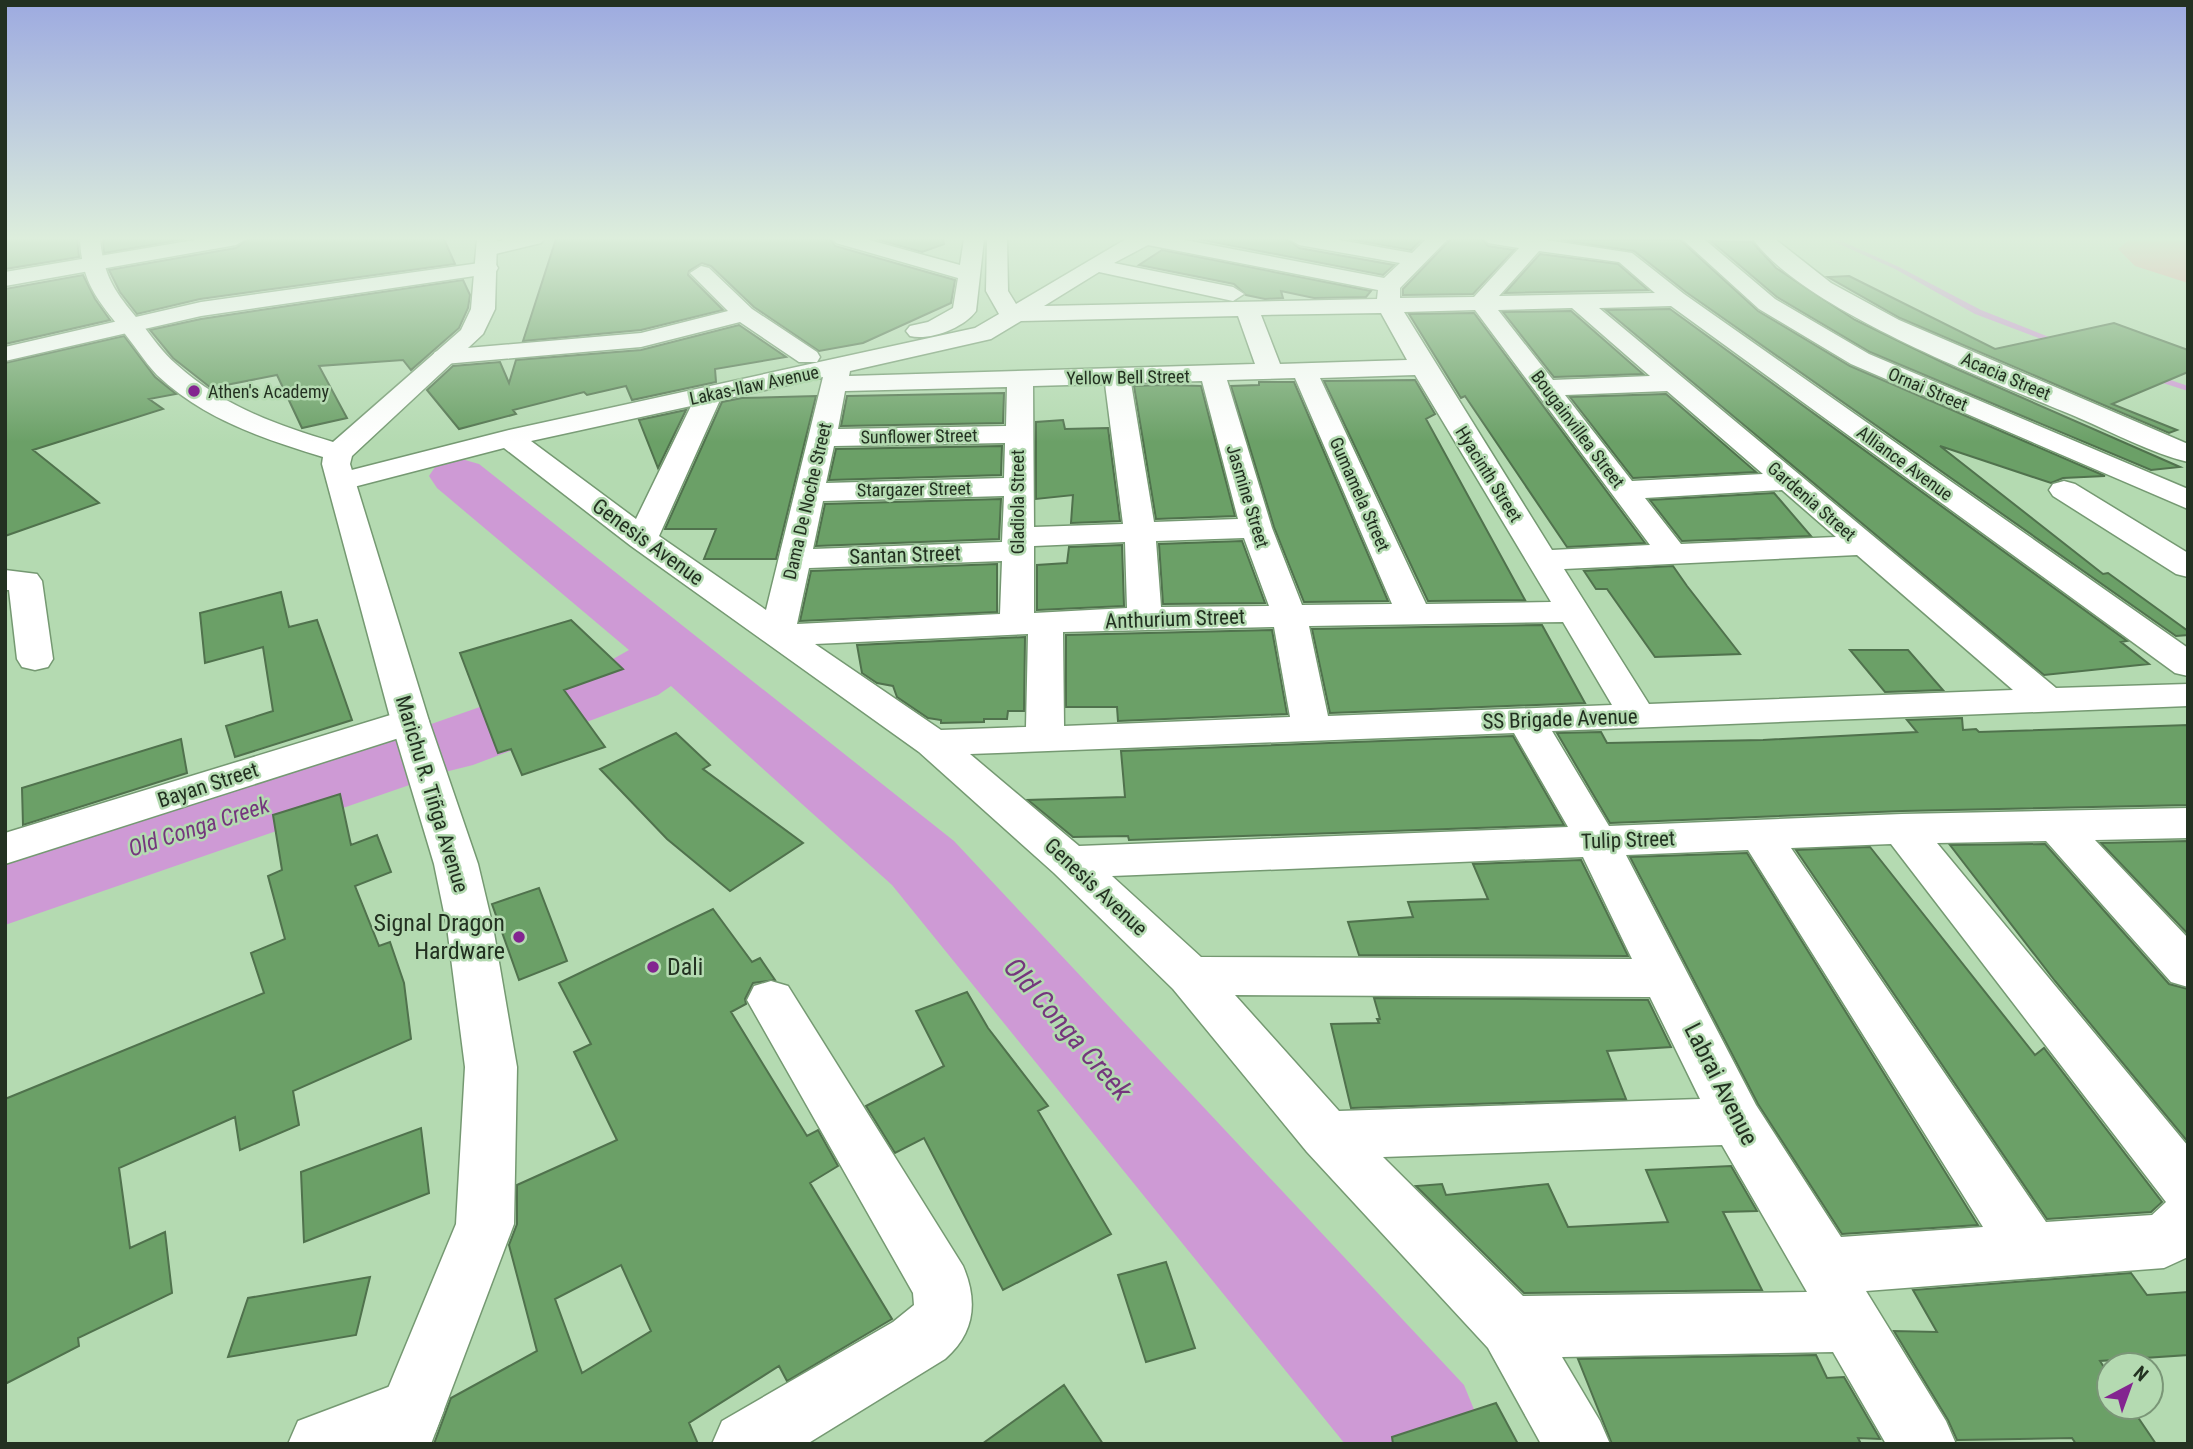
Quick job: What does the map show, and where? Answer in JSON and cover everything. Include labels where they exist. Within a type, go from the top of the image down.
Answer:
[{"type":"street","points":[[114,307],[166,369],[215,406],[339,466],[475,429],[936,327],[964,311],[965,307]]},
{"type":"street","points":[[5,354],[233,307]]},
{"type":"street","points":[[339,466],[444,357],[471,334],[483,307]]},
{"type":"street","points":[[736,307],[808,356]]},
{"type":"street","points":[[1007,307],[1011,314],[1288,307]]},
{"type":"street","name":"Lakas-Ilaw Avenue","points":[[339,466],[509,438],[709,395],[836,375],[983,334],[1024,307]]},
{"type":"street","name":"Hyacinth Street","points":[[1393,307],[1423,367],[1638,716]]},
{"type":"street","name":"Bougainvillea Street","points":[[1484,307],[1674,556]]},
{"type":"street","name":"Gardenia Street","points":[[1584,307],[2047,700]]},
{"type":"street","name":"Alliance Avenue","points":[[1687,307],[2188,665]]},
{"type":"street","name":"Ornai Street","points":[[1771,307],[1860,359],[2188,500]]},
{"type":"street","name":"Acacia Street","points":[[1852,307],[1967,360],[2188,453]]},
{"type":"street","points":[[1247,309],[1271,373]]},
{"type":"street","points":[[444,357],[640,340],[744,314]]},
{"type":"street","name":"Yellow Bell Street","points":[[836,375],[1020,380],[1423,367]]},
{"type":"street","name":"Gumamela Street","points":[[1305,372],[1414,616]]},
{"type":"street","name":"Dama De Noche Street","points":[[777,635],[836,375]]},
{"type":"street","name":"Jasmine Street","points":[[1213,375],[1256,528],[1289,615],[1311,728]]},
{"type":"street","points":[[1117,376],[1140,533],[1145,618]]},
{"type":"street","name":"Gladiola Street","points":[[1020,380],[1017,544],[1031,625],[1045,738]]},
{"type":"street","points":[[1546,388],[1674,383]]},
{"type":"street","points":[[642,539],[709,395]]},
{"type":"street","name":"Sunflower Street","points":[[821,438],[1018,434]]},
{"type":"street","name":"Genesis Avenue","points":[[509,438],[642,539],[933,743],[1069,862],[1190,976],[1326,1135],[1510,1327],[1577,1444]]},
{"type":"street","name":"Marichu R. Tiñga Avenue","points":[[339,466],[410,721],[461,889],[470,928],[491,1067],[485,1224],[405,1427]]},
{"type":"street","points":[[1624,490],[1789,481]]},
{"type":"street","name":"Stargazer Street","points":[[809,492],[1019,487]]},
{"type":"street","points":[[2064,490],[2188,568]]},
{"type":"street","name":"Santan Street","points":[[794,559],[1140,533],[1256,528]]},
{"type":"street","points":[[1542,560],[1674,556],[1864,545]]},
{"type":"street","points":[[5,580],[25,582],[34,659]]},
{"type":"street","name":"Anthurium Street","points":[[777,635],[1145,618],[1574,612]]},
{"type":"street","name":"SS Brigade Avenue","points":[[933,743],[2188,695]]},
{"type":"street","name":"Labrai Avenue","points":[[1526,720],[1597,841],[1668,978],[1737,1121],[1826,1266],[1849,1322],[1923,1444]]},
{"type":"street","name":"Bayan Street","points":[[5,849],[410,721]]},
{"type":"street","name":"Tulip Street","points":[[1069,862],[1902,829],[2188,823]]},
{"type":"street","points":[[2058,827],[2188,969]]},
{"type":"street","points":[[1902,829],[2188,1188]]},
{"type":"street","points":[[1760,835],[2032,1252]]},
{"type":"street","points":[[1190,976],[1668,978]]},
{"type":"street","points":[[745,1444],[915,1344],[939,1324],[945,1311],[942,1286],[771,1000]]},
{"type":"street","points":[[1326,1135],[1737,1121]]},
{"type":"street","points":[[1826,1266],[2180,1240]]},
{"type":"street","points":[[1510,1327],[1849,1322]]},
{"type":"street","points":[[321,1444],[405,1427]]},
{"type":"building","points":[[5,307],[100,307],[110,320],[5,344]]},
{"type":"building","points":[[131,307],[168,307],[137,314]]},
{"type":"building","points":[[284,307],[468,307],[459,328],[411,370],[403,360],[319,366],[347,418],[302,428],[277,375],[211,388],[173,358],[150,330]]},
{"type":"building","points":[[534,307],[720,307],[723,310],[641,330],[523,341]]},
{"type":"building","points":[[754,307],[943,307],[863,343],[819,351]]},
{"type":"building","points":[[1707,307],[1753,307],[1850,366],[2105,476],[2063,478],[2051,483],[1940,446],[2103,574],[2108,573],[2188,631],[2188,635],[2176,636]]},
{"type":"building","points":[[1793,307],[1835,307],[1855,320],[1952,367],[2180,467],[2151,470],[1870,352]]},
{"type":"building","points":[[1880,307],[1910,307],[1995,349],[2114,323],[2188,350],[2188,372],[2112,404],[2177,430],[2169,433],[1900,318]]},
{"type":"building","points":[[1670,309],[2127,641],[2121,642],[2149,664],[2044,675],[1606,310]]},
{"type":"building","points":[[1571,311],[1643,374],[1554,377],[1503,312]]},
{"type":"building","points":[[1474,313],[1645,543],[1567,547],[1465,396],[1461,398],[1409,314]]},
{"type":"building","points":[[739,325],[786,357],[715,369],[716,382],[632,400],[626,386],[587,395],[584,392],[513,410],[516,414],[459,429],[427,390],[453,366],[500,362],[509,383],[516,360],[641,350]]},
{"type":"building","points":[[124,336],[155,377],[176,394],[149,399],[163,409],[33,450],[99,503],[5,536],[5,363]]},
{"type":"building","points":[[1415,380],[1435,414],[1426,419],[1525,600],[1428,601],[1324,381]]},
{"type":"building","points":[[1259,382],[1294,382],[1388,601],[1304,602],[1274,527],[1231,386],[1259,385]]},
{"type":"building","points":[[1134,386],[1201,386],[1235,516],[1156,519]]},
{"type":"building","points":[[1004,393],[1003,423],[841,426],[847,396]]},
{"type":"building","points":[[1666,394],[1756,472],[1633,478],[1570,397]]},
{"type":"building","points":[[816,396],[776,559],[704,559],[716,529],[665,529],[722,402],[742,398]]},
{"type":"building","points":[[686,410],[658,468],[639,420]]},
{"type":"building","points":[[1063,420],[1065,429],[1108,428],[1120,521],[1071,523],[1073,495],[1036,499],[1036,422]]},
{"type":"building","points":[[1002,446],[1001,475],[829,480],[836,449]]},
{"type":"building","points":[[1774,493],[1811,536],[1682,541],[1650,500]]},
{"type":"building","points":[[1001,499],[999,539],[816,546],[825,504]]},
{"type":"building","points":[[1242,541],[1265,603],[1163,604],[1159,544]]},
{"type":"building","points":[[1122,545],[1124,606],[1037,610],[1037,565],[1067,563],[1069,547]]},
{"type":"building","points":[[997,564],[997,612],[800,621],[811,571]]},
{"type":"building","points":[[1673,566],[1740,654],[1655,657],[1607,589],[1596,589],[1584,571]]},
{"type":"building","points":[[281,592],[289,627],[317,620],[352,720],[235,757],[226,726],[273,711],[263,647],[205,663],[200,613]]},
{"type":"building","points":[[571,620],[623,669],[564,690],[605,747],[522,775],[511,749],[498,753],[460,653]]},
{"type":"building","points":[[1542,625],[1585,703],[1330,713],[1312,629]]},
{"type":"building","points":[[1272,630],[1287,714],[1118,721],[1117,707],[1066,707],[1066,635]]},
{"type":"building","points":[[1025,637],[1024,711],[1008,711],[1007,719],[984,719],[984,722],[941,723],[941,720],[928,718],[897,697],[893,686],[877,683],[862,673],[857,645]]},
{"type":"building","points":[[1850,650],[1908,650],[1943,690],[1885,692]]},
{"type":"building","points":[[1962,718],[1963,730],[1976,729],[1979,732],[2188,725],[2188,805],[1902,811],[1610,823],[1557,733],[1601,732],[1607,743],[1763,740],[1917,732],[1907,720]]},
{"type":"building","points":[[676,733],[710,765],[703,769],[803,843],[730,891],[667,839],[600,769]]},
{"type":"building","points":[[1513,736],[1564,825],[1129,840],[1128,836],[1073,837],[1028,800],[1125,797],[1121,751]]},
{"type":"building","points":[[181,739],[187,773],[23,825],[22,788]]},
{"type":"building","points":[[340,794],[351,845],[377,835],[391,872],[355,886],[379,946],[390,942],[404,983],[411,1039],[293,1091],[299,1125],[240,1150],[235,1117],[119,1168],[130,1248],[165,1232],[172,1293],[78,1338],[79,1346],[5,1384],[5,1099],[264,993],[251,953],[285,939],[268,876],[282,870],[273,815]]},
{"type":"building","points":[[2188,841],[2188,934],[2101,843]]},
{"type":"building","points":[[2045,844],[2169,984],[2188,989],[2188,1142],[2055,981],[1950,845]]},
{"type":"building","points":[[1870,847],[2035,1055],[2044,1048],[2162,1202],[2151,1212],[2047,1219],[1796,850]]},
{"type":"building","points":[[1747,853],[1978,1225],[1842,1234],[1758,1104],[1630,857]]},
{"type":"building","points":[[1581,860],[1628,956],[1359,955],[1348,922],[1413,917],[1408,902],[1488,899],[1473,864]]},
{"type":"building","points":[[539,888],[567,961],[519,980],[492,904]]},
{"type":"building","points":[[713,909],[752,962],[760,958],[775,980],[753,983],[745,999],[746,1004],[731,1012],[807,1136],[818,1130],[838,1166],[810,1183],[892,1319],[787,1381],[779,1366],[689,1423],[698,1444],[434,1444],[451,1398],[537,1351],[509,1245],[517,1224],[517,1185],[617,1140],[574,1052],[591,1044],[559,983]],"holes":[[[621,1265],[651,1331],[582,1373],[555,1299]]]},
{"type":"building","points":[[967,992],[988,1028],[1048,1106],[1038,1111],[1111,1234],[1003,1290],[924,1138],[895,1153],[866,1106],[944,1066],[916,1011]]},
{"type":"building","points":[[1374,998],[1648,1000],[1671,1047],[1607,1051],[1626,1099],[1351,1108],[1331,1024],[1379,1023]]},
{"type":"building","points":[[421,1128],[429,1193],[304,1242],[301,1172]]},
{"type":"building","points":[[1731,1166],[1757,1211],[1723,1212],[1762,1290],[1524,1293],[1416,1186],[1442,1184],[1446,1195],[1548,1184],[1568,1227],[1668,1222],[1646,1170]]},
{"type":"building","points":[[1166,1262],[1195,1348],[1146,1362],[1118,1275]]},
{"type":"building","points":[[2131,1273],[2147,1295],[2188,1292],[2188,1355],[2165,1357],[2165,1351],[2095,1351],[2095,1421],[2140,1421],[2156,1444],[2076,1444],[2072,1438],[1957,1440],[1948,1420],[1894,1331],[1937,1332],[1913,1290]]},
{"type":"building","points":[[370,1277],[356,1335],[228,1357],[248,1298]]},
{"type":"building","points":[[1816,1355],[1827,1378],[1844,1377],[1880,1439],[1858,1438],[1861,1444],[1612,1444],[1578,1359]]},
{"type":"building","points":[[1064,1385],[1103,1444],[982,1444]]},
{"type":"building","points":[[1496,1403],[1518,1444],[1393,1444],[1392,1437]]},
{"type":"waterway","points":[[1968,307],[2060,343]]},
{"type":"waterway","points":[[2150,376],[2188,389]]},
{"type":"waterway","name":"Old Conga Creek","points":[[458,476],[675,652]]},
{"type":"waterway","name":"Old Conga Creek","points":[[445,747],[632,679],[675,652]]},
{"type":"waterway","name":"Old Conga Creek","points":[[675,652],[923,863],[1418,1431],[1423,1444]]},
{"type":"waterway","name":"Old Conga Creek","points":[[5,892],[393,763]]},
{"type":"place","name":"Athen's Academy","points":[[194,391]]},
{"type":"place","name":"Signal Dragon Hardware","points":[[519,937]]},
{"type":"place","name":"Dali","points":[[653,967]]}]
